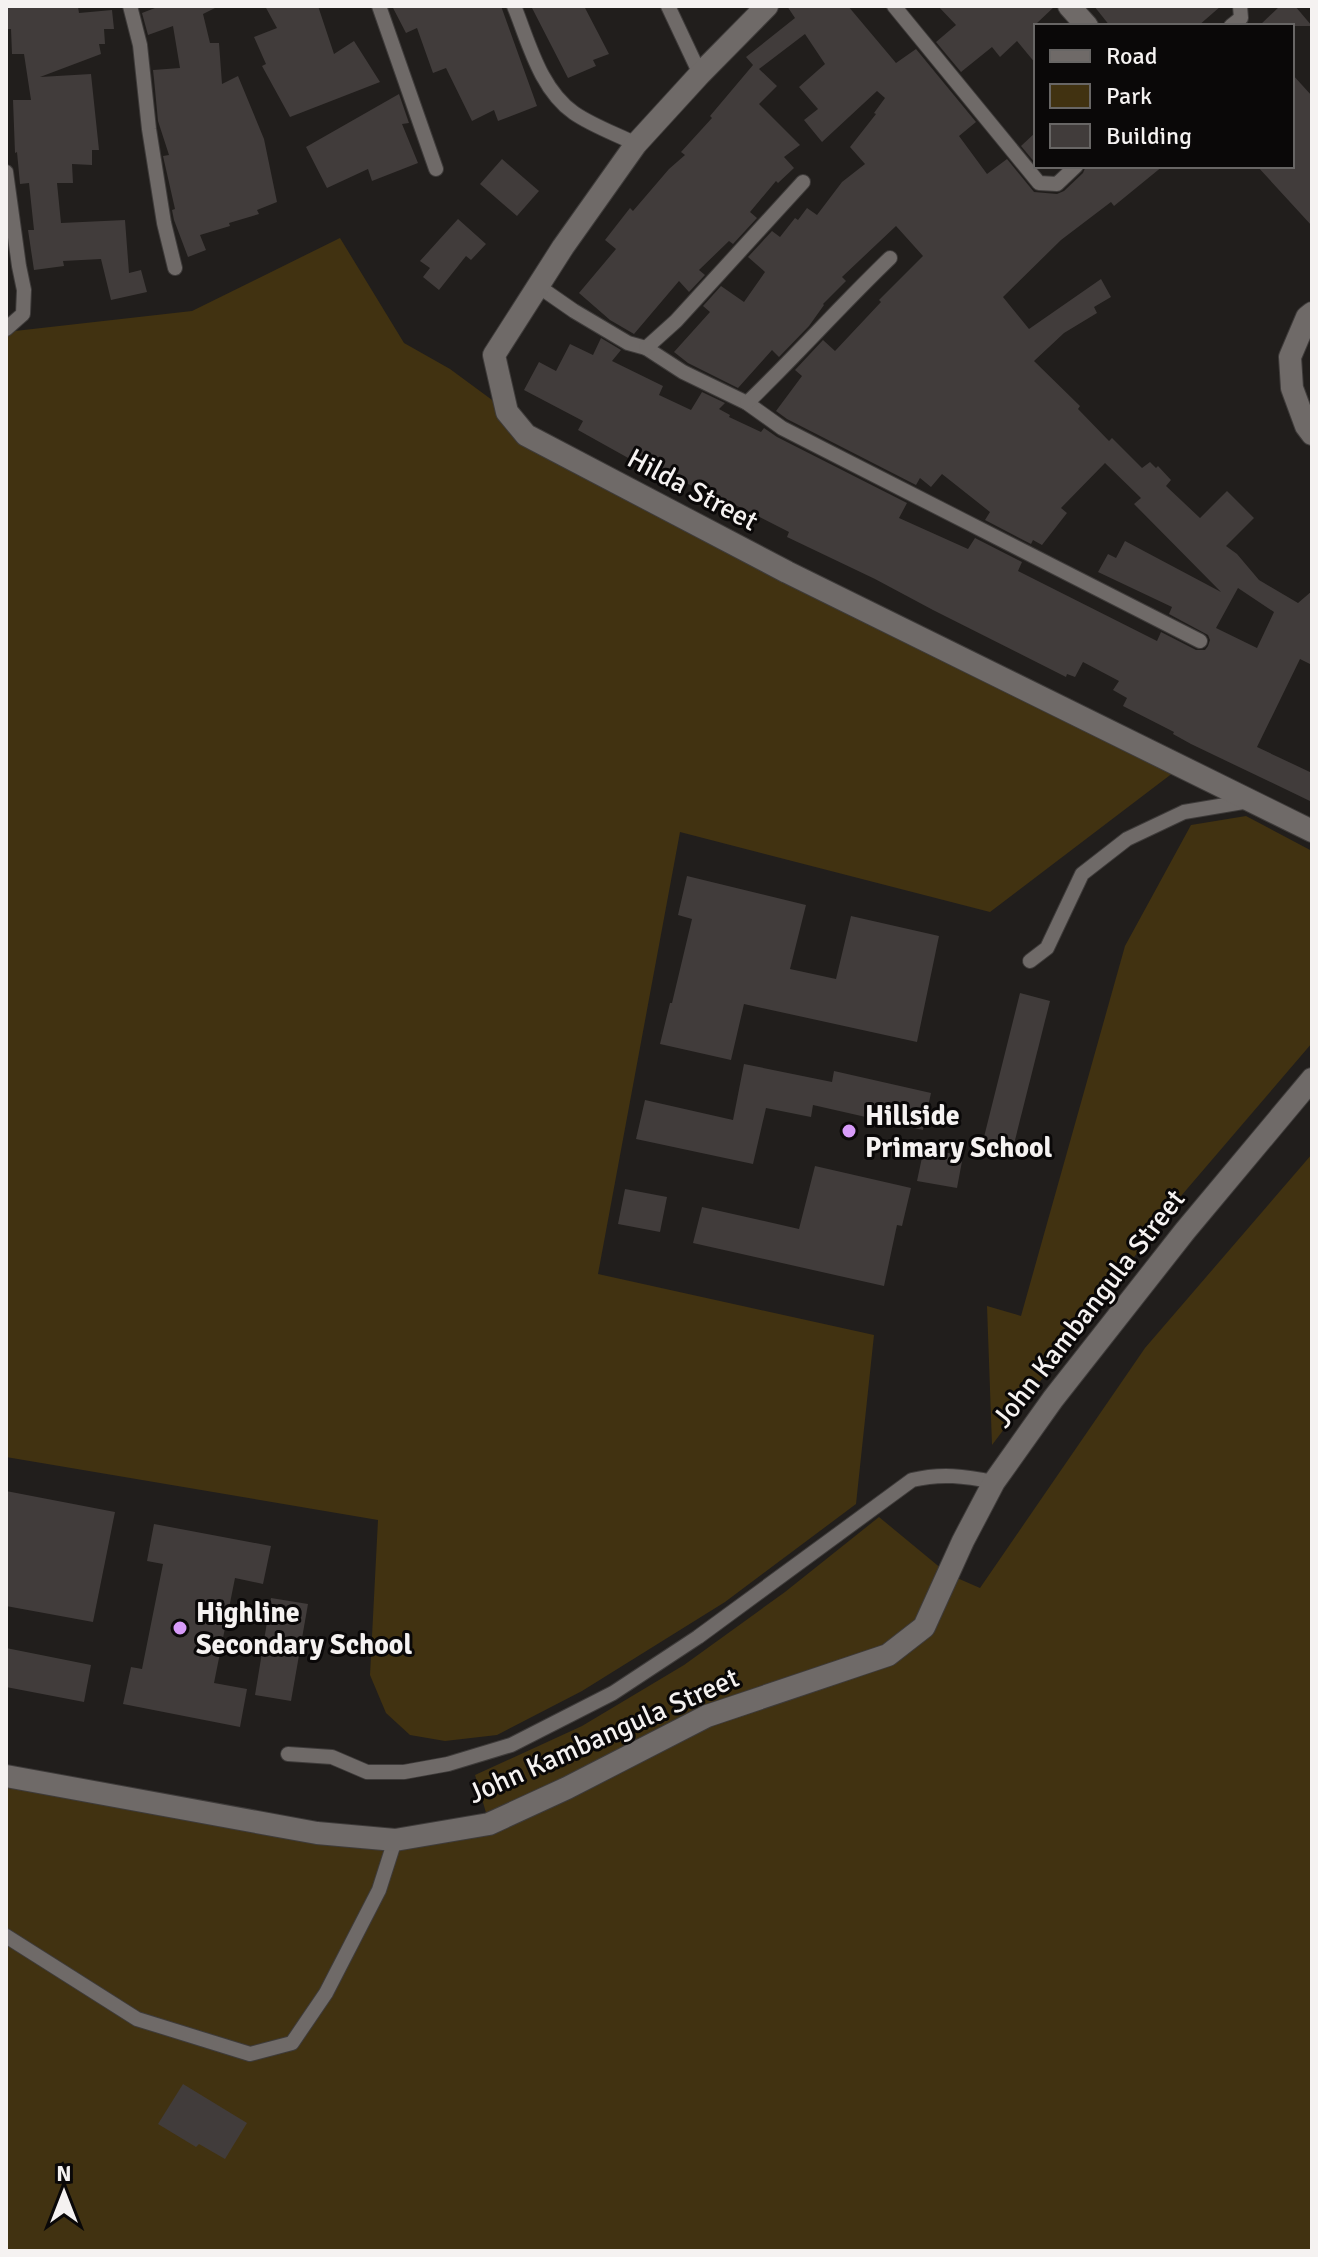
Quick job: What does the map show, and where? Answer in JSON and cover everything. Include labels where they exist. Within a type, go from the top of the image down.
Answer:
[{"type":"street","name":"Hilda Street","points":[[767,6],[636,144],[538,286],[494,355],[507,412],[526,435],[787,572],[1312,831]]},
{"type":"street","points":[[1069,6],[1085,24]]},
{"type":"street","points":[[1312,313],[1307,317],[1290,357],[1292,388],[1312,434]]},
{"type":"street","name":"John Kambangula Street","points":[[6,1776],[317,1833],[395,1840],[489,1824],[707,1716],[888,1655],[924,1627],[994,1482],[1053,1399],[1185,1231],[1312,1079]]},
{"type":"lane","points":[[130,6],[140,45],[149,129],[164,223],[175,268]]},
{"type":"lane","points":[[379,6],[436,169]]},
{"type":"lane","points":[[514,6],[540,73],[557,99],[576,114],[636,144]]},
{"type":"lane","points":[[668,6],[700,74]]},
{"type":"lane","points":[[894,6],[1039,183],[1057,184],[1074,168]]},
{"type":"lane","points":[[1234,24],[1241,18],[1240,6]]},
{"type":"lane","points":[[6,172],[24,290],[23,314],[6,329]]},
{"type":"lane","points":[[646,348],[676,321],[803,182]]},
{"type":"lane","points":[[747,403],[890,258]]},
{"type":"lane","points":[[538,286],[628,343],[646,348],[683,372],[747,403],[782,428],[824,451],[1200,641]]},
{"type":"lane","points":[[1030,961],[1047,948],[1082,874],[1127,839],[1184,812],[1253,801]]},
{"type":"lane","points":[[288,1754],[341,1759],[367,1772],[404,1772],[448,1764],[511,1745],[613,1693],[698,1637],[912,1480],[932,1475],[957,1475],[994,1482]]},
{"type":"lane","points":[[6,1936],[137,2019],[250,2054],[292,2043],[326,1993],[379,1890],[395,1840]]},
{"type":"green space","points":[[340,238],[404,343],[450,369],[507,411],[526,435],[1182,766],[990,912],[680,832],[598,1274],[874,1335],[856,1504],[725,1602],[582,1691],[497,1735],[445,1741],[410,1735],[386,1713],[370,1675],[378,1520],[6,1457],[6,332],[192,311]]},
{"type":"green space","points":[[1246,816],[1312,851],[1312,1043],[1175,1203],[992,1445],[987,1306],[1021,1316],[1125,946],[1191,825]]},
{"type":"green space","points":[[1312,1154],[1312,2251],[6,2251],[6,1776],[395,1840],[489,1823],[475,1775],[582,1726],[684,1665],[785,1592],[879,1517],[948,1574],[980,1588],[1145,1348]]},
{"type":"building","points":[[7,6],[78,7],[79,13],[112,10],[114,29],[104,29],[105,44],[99,44],[101,54],[40,77],[91,74],[99,150],[92,150],[92,165],[72,164],[73,183],[57,183],[61,223],[125,220],[129,273],[141,270],[147,292],[111,300],[101,259],[63,261],[64,266],[34,270],[28,230],[34,230],[29,183],[20,184],[15,153],[13,100],[31,100],[24,54],[12,54]]},
{"type":"building","points":[[160,6],[219,6],[203,14],[210,43],[219,43],[222,84],[238,76],[264,139],[277,202],[257,210],[259,214],[200,235],[206,250],[188,257],[172,210],[175,209],[163,156],[169,155],[158,121],[153,70],[180,68],[173,26],[148,35],[142,13]]},
{"type":"building","points":[[265,6],[318,6],[334,54],[354,41],[380,82],[290,117],[262,66],[266,64],[254,37],[277,28]]},
{"type":"building","points":[[392,6],[501,6],[537,106],[498,121],[494,110],[472,121],[446,68],[433,73],[417,28],[406,33]]},
{"type":"building","points":[[531,6],[584,6],[609,54],[593,60],[596,66],[568,78]]},
{"type":"building","points":[[787,6],[848,6],[896,63],[916,49],[976,122],[959,136],[987,174],[1007,159],[1034,192],[1057,194],[1064,191],[1085,168],[1161,168],[1114,206],[1111,202],[1061,240],[1003,297],[1029,329],[1101,279],[1111,297],[1094,307],[1097,313],[1064,333],[1034,361],[1080,406],[1078,409],[1109,441],[1112,438],[1142,468],[1150,462],[1156,468],[1158,466],[1171,480],[1166,486],[1200,518],[1227,491],[1254,518],[1226,546],[1259,580],[1298,603],[1312,591],[1312,665],[1300,659],[1257,747],[1312,773],[1312,802],[1191,744],[1123,706],[1127,698],[1113,690],[1119,681],[1083,662],[1075,677],[1067,674],[1066,677],[787,537],[789,532],[744,509],[632,455],[630,459],[578,430],[583,421],[524,390],[539,362],[556,371],[570,344],[593,355],[601,338],[621,350],[612,361],[663,386],[659,395],[691,410],[702,392],[725,403],[719,409],[729,417],[761,432],[764,428],[907,503],[899,518],[968,549],[975,538],[1022,562],[1018,571],[1157,641],[1161,632],[1196,650],[1205,650],[1208,646],[1208,635],[1169,614],[1172,607],[1098,572],[1108,554],[1116,558],[1125,541],[1221,592],[1134,504],[1141,498],[1105,463],[1061,508],[1067,513],[1042,545],[1033,540],[1031,544],[985,520],[990,512],[942,474],[931,487],[920,478],[916,485],[776,411],[802,376],[795,370],[823,340],[835,351],[923,256],[896,226],[842,277],[846,281],[779,357],[772,350],[738,388],[688,363],[674,352],[710,312],[703,306],[721,286],[744,302],[765,272],[748,257],[772,231],[780,237],[807,208],[817,215],[842,182],[865,164],[850,147],[885,98],[877,91],[822,142],[804,120],[818,109],[799,87],[825,64],[805,34],[759,69],[777,86],[759,104],[800,145],[784,157],[794,168],[778,183],[776,181],[750,212],[757,218],[733,244],[729,241],[699,270],[705,275],[689,292],[679,281],[634,334],[610,320],[579,293],[616,249],[605,240],[630,208],[633,211],[685,155],[681,152],[753,65],[746,57],[795,18]],"holes":[[[1238,588],[1274,612],[1257,648],[1216,628]]]},
{"type":"building","points":[[938,6],[1055,6],[1034,24],[1034,62],[1017,41],[1000,57],[992,47],[961,72],[936,42],[956,25]]},
{"type":"building","points":[[1094,6],[1221,6],[1200,24],[1108,24]]},
{"type":"building","points":[[1280,6],[1295,6],[1312,26],[1294,24],[1261,24]]},
{"type":"building","points":[[1294,76],[1312,96],[1312,226],[1259,168],[1294,168]]},
{"type":"building","points":[[399,94],[409,123],[402,124],[418,163],[372,181],[368,169],[327,188],[306,147]]},
{"type":"building","points":[[1034,134],[1034,162],[1021,146]]},
{"type":"building","points":[[502,159],[539,191],[517,216],[480,184]]},
{"type":"building","points":[[458,219],[486,244],[471,260],[466,256],[439,290],[423,277],[430,268],[420,261]]},
{"type":"building","points":[[687,876],[806,905],[790,969],[836,979],[851,916],[939,936],[917,1042],[744,1004],[731,1060],[660,1044],[692,919],[678,915]]},
{"type":"building","points":[[1020,993],[1050,1001],[1013,1148],[983,1141]]},
{"type":"building","points":[[744,1064],[832,1082],[834,1071],[931,1093],[923,1130],[813,1105],[811,1117],[766,1108],[753,1164],[636,1139],[645,1100],[733,1120]]},
{"type":"building","points":[[924,1148],[963,1156],[957,1188],[917,1181]]},
{"type":"building","points":[[815,1166],[911,1188],[902,1226],[897,1225],[884,1286],[693,1243],[702,1207],[799,1229]]},
{"type":"building","points":[[625,1189],[667,1197],[660,1232],[618,1224]]},
{"type":"building","points":[[6,1491],[115,1512],[93,1622],[6,1606]]},
{"type":"building","points":[[154,1524],[271,1546],[263,1584],[235,1578],[214,1683],[247,1689],[240,1727],[123,1704],[131,1667],[142,1669],[163,1564],[147,1561]]},
{"type":"building","points":[[271,1598],[308,1604],[291,1701],[255,1695]]},
{"type":"building","points":[[6,1648],[91,1665],[84,1702],[6,1687]]},
{"type":"building","points":[[183,2084],[247,2123],[225,2159],[199,2144],[196,2147],[158,2124]]},
{"type":"place","name":"Hillside Primary School","points":[[849,1131]]},
{"type":"place","name":"Highline Secondary School","points":[[180,1628]]}]
